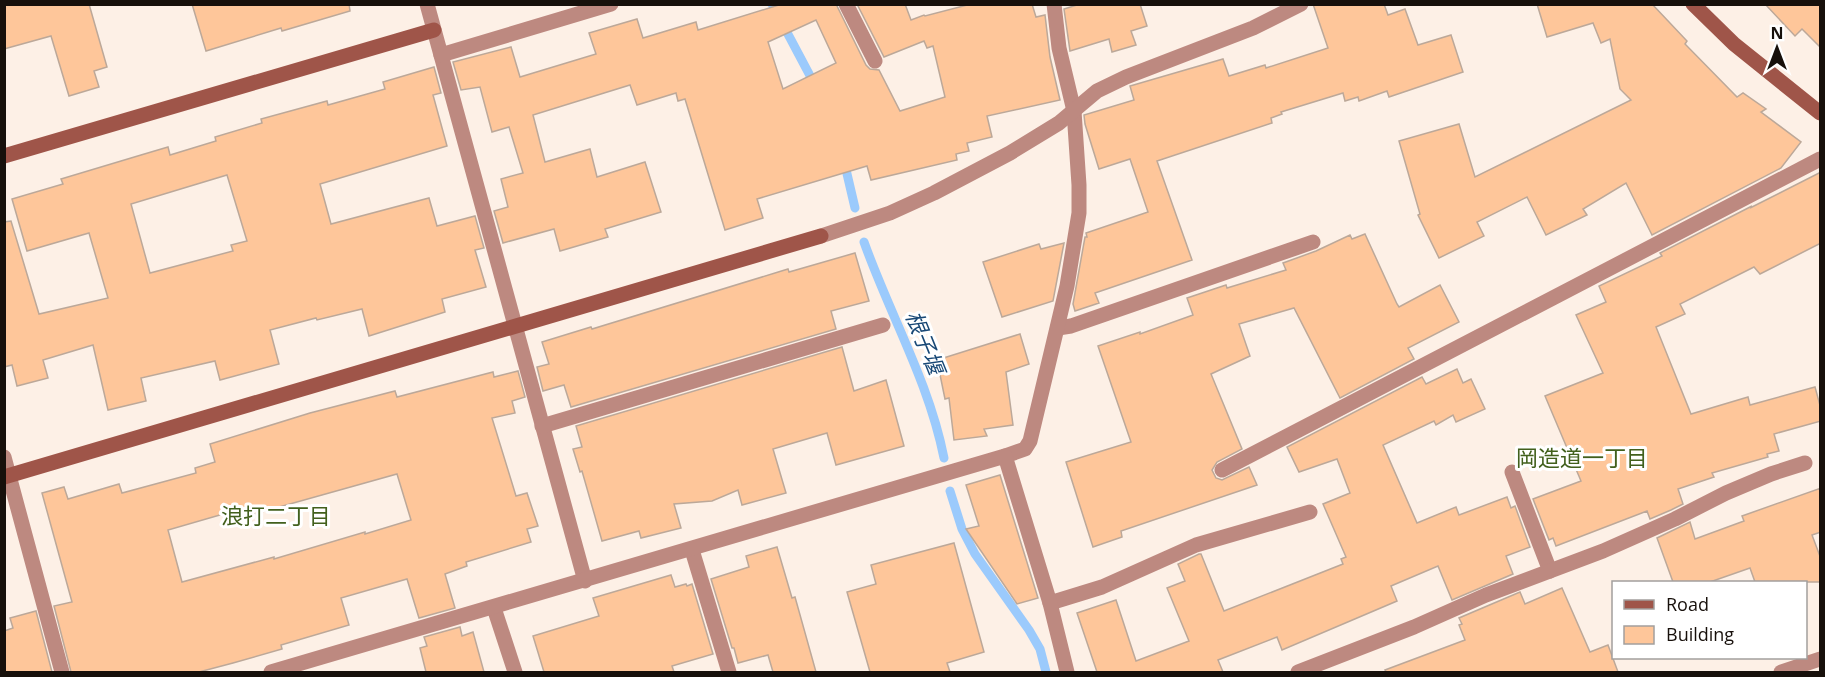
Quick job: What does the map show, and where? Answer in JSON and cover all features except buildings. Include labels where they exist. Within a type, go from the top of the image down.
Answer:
[{"type":"street","points":[[427,4],[585,581]]},
{"type":"street","points":[[441,55],[610,4]]},
{"type":"street","points":[[846,4],[875,61]]},
{"type":"street","points":[[271,672],[692,550],[1025,449],[1030,441],[1058,328],[1075,248],[1079,213],[1080,185],[1074,111],[1059,48],[1054,4]]},
{"type":"street","points":[[7,476],[821,236],[890,213],[934,193],[1034,140],[1059,123],[1097,91],[1126,76],[1244,32],[1301,4]]},
{"type":"street","points":[[1693,4],[1734,44],[1821,112]]},
{"type":"street","points":[[4,156],[434,30]]},
{"type":"street","points":[[1222,470],[1821,159]]},
{"type":"street","points":[[1058,328],[1071,326],[1179,290],[1313,242]]},
{"type":"street","points":[[542,426],[883,325]]},
{"type":"street","points":[[1005,456],[1050,603],[1067,672]]},
{"type":"street","points":[[4,457],[7,476],[62,672]]},
{"type":"street","points":[[1298,672],[1414,627],[1486,595],[1603,551],[1676,519],[1726,493],[1805,463]]},
{"type":"street","points":[[1512,472],[1550,571]]},
{"type":"street","points":[[1050,603],[1102,587],[1196,545],[1310,512]]},
{"type":"street","points":[[692,550],[729,672]]},
{"type":"street","points":[[494,608],[515,672]]},
{"type":"street","points":[[1782,672],[1821,659]]},
{"type":"waterway","name":"根子堰","points":[[772,4],[816,87]]},
{"type":"waterway","name":"根子堰","points":[[844,161],[855,208]]},
{"type":"waterway","name":"根子堰","points":[[864,242],[929,402],[944,458]]},
{"type":"waterway","name":"根子堰","points":[[950,491],[962,529],[975,554],[1029,630],[1040,649],[1046,672]]},
{"type":"district","name":"岡造道一丁目","points":[[1582,457]]},
{"type":"district","name":"浪打二丁目","points":[[276,515]]}]
